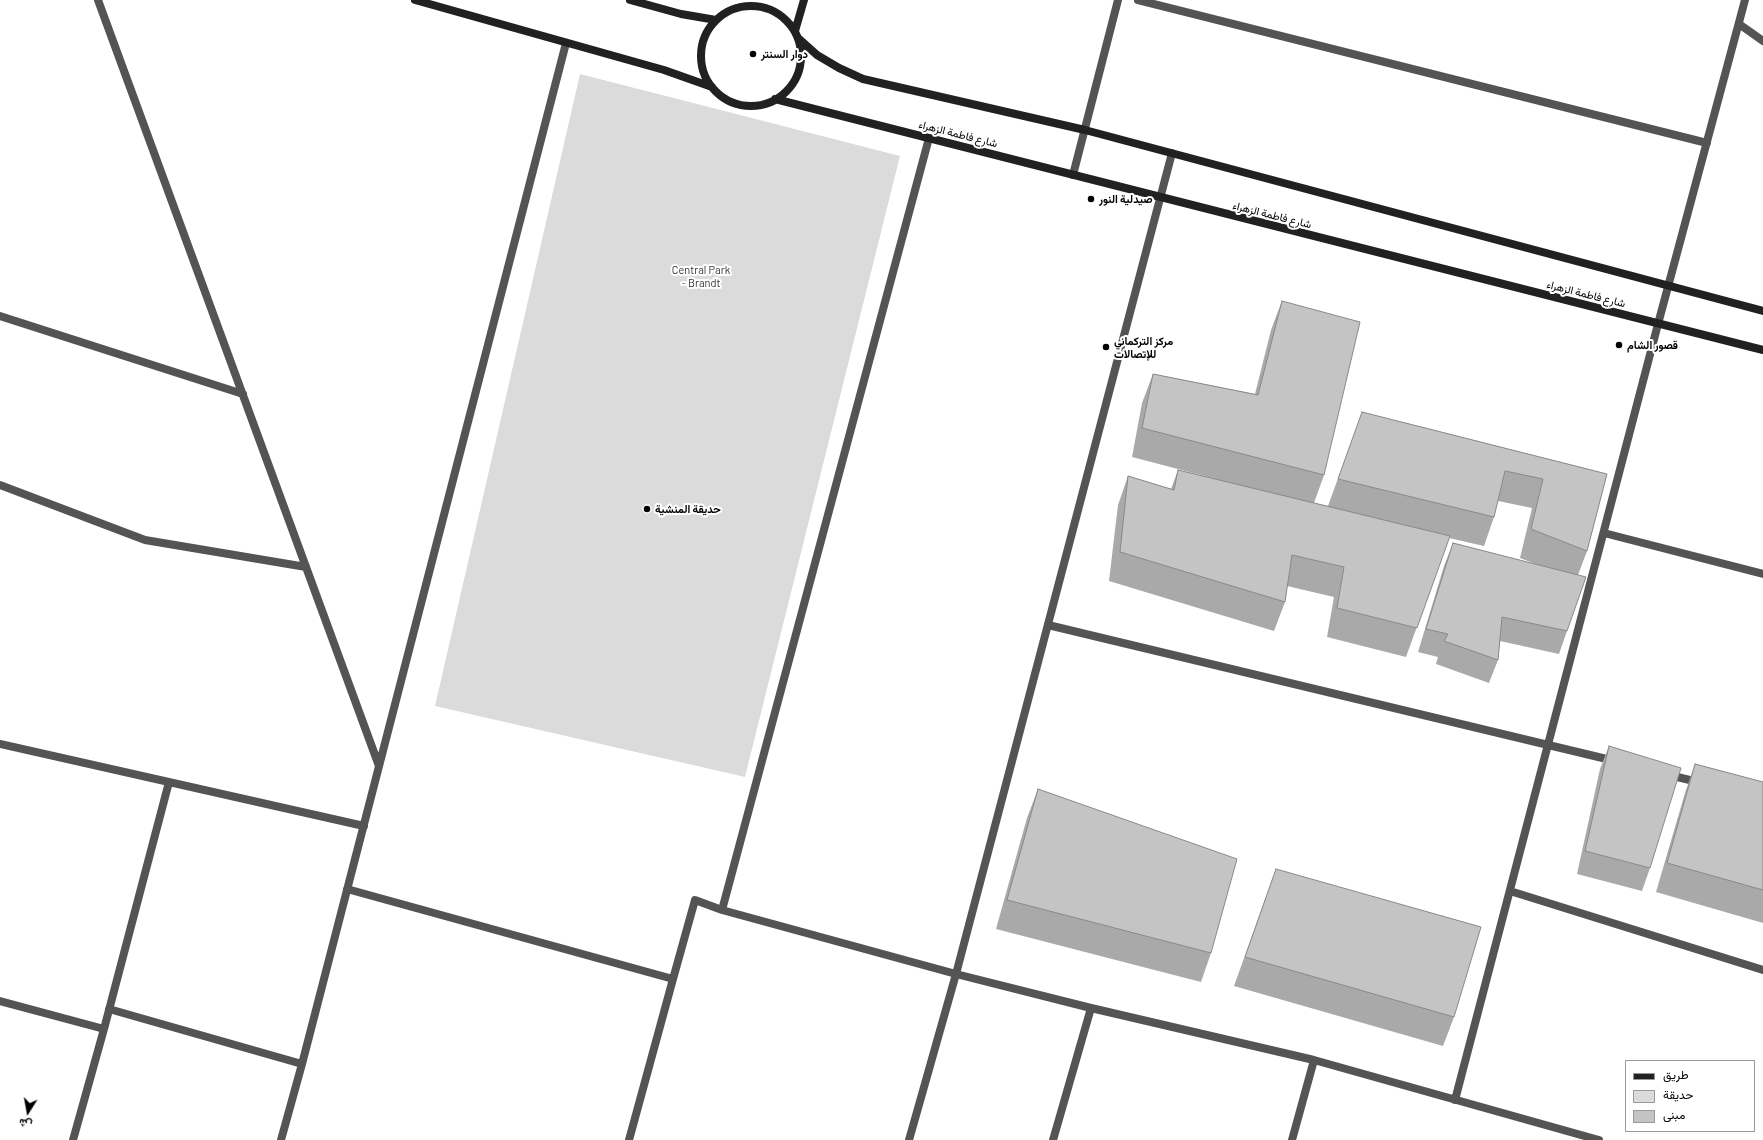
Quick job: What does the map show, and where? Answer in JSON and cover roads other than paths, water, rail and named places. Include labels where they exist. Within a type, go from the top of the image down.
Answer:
[{"type":"main road","points":[[415,0],[664,70],[712,87],[726,98],[742,105],[759,105],[775,99],[787,90],[795,79],[800,66],[801,52],[796,35],[804,0]]},
{"type":"main road","points":[[630,0],[680,14],[716,20]]},
{"type":"main road","points":[[712,87],[705,74],[701,60],[702,46],[707,32],[716,20],[735,8],[760,3],[786,20],[796,35],[817,55],[839,68],[863,79],[1085,130],[1668,287],[1763,311]]},
{"type":"main road","name":"شارع فاطمة الزهراء","points":[[775,99],[1763,350]]},
{"type":"street","points":[[98,0],[379,766]]},
{"type":"street","points":[[1073,175],[1118,0]]},
{"type":"street","points":[[1138,0],[1707,143]]},
{"type":"street","points":[[1455,1100],[1658,324],[1745,0]]},
{"type":"street","points":[[1739,24],[1763,41]]},
{"type":"street","points":[[281,1140],[364,826],[566,43]]},
{"type":"street","points":[[722,910],[928,138]]},
{"type":"street","points":[[909,1140],[956,974],[1172,154]]},
{"type":"street","points":[[0,316],[243,394]]},
{"type":"street","points":[[0,485],[145,540],[306,567]]},
{"type":"street","points":[[1604,533],[1763,574]]},
{"type":"street","points":[[1048,625],[1548,744],[1625,764]]},
{"type":"street","points":[[0,744],[364,826]]},
{"type":"street","points":[[1663,774],[1709,785]]},
{"type":"street","points":[[73,1140],[104,1029],[168,782]]},
{"type":"street","points":[[347,889],[673,979]]},
{"type":"street","points":[[1510,891],[1763,970]]},
{"type":"street","points":[[629,1140],[695,900],[722,910],[956,974],[1091,1008],[1314,1060],[1599,1140]]},
{"type":"street","points":[[0,1001],[104,1029]]},
{"type":"street","points":[[1053,1140],[1091,1008]]},
{"type":"street","points":[[109,1009],[302,1064]]},
{"type":"street","points":[[1292,1140],[1314,1060]]},
{"type":"place","name":"دوار السنتر","points":[[753,54]]},
{"type":"place","name":"صيدلية النور","points":[[1091,199]]},
{"type":"place","name":"قصور الشام","points":[[1619,345]]},
{"type":"place","name":"مركز التركماني للإتصالات","points":[[1106,347]]},
{"type":"place","name":"حديقة المنشية","points":[[647,509]]},
{"type":"park label","name":"Central Park - Brandt","points":[[701,276]]}]
